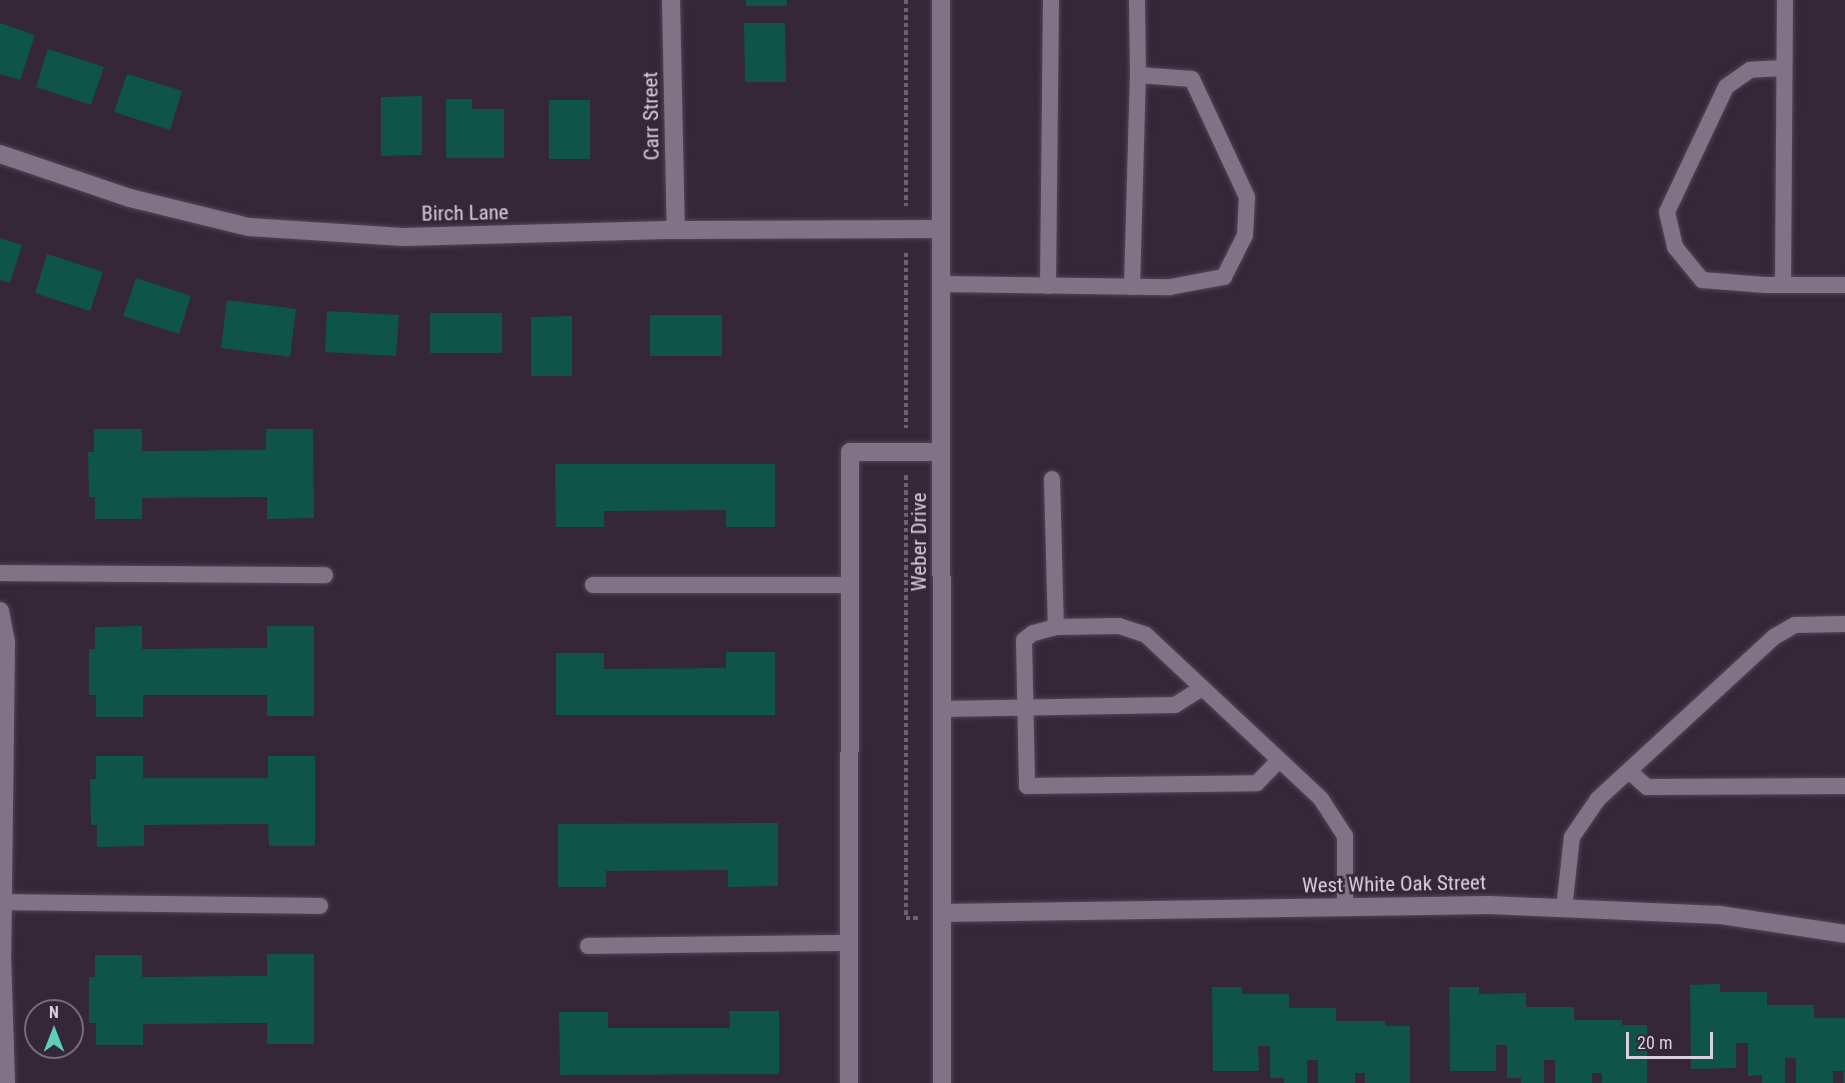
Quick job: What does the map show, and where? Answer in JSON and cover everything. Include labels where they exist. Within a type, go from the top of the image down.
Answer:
[{"type":"street","name":"Carr Street","points":[[671,0],[676,230]]},
{"type":"street","name":"Weber Drive","points":[[941,0],[942,1083]]},
{"type":"street","name":"Birch Lane","points":[[0,154],[130,198],[249,227],[403,237],[676,230],[941,229]]},
{"type":"street","points":[[849,1083],[850,452],[941,452]]},
{"type":"street","points":[[0,611],[6,642],[3,902],[6,1083]]},
{"type":"street","name":"West White Oak Street","points":[[942,913],[1489,905],[1720,915],[1845,934]]},
{"type":"lane","points":[[1048,286],[1051,0]]},
{"type":"lane","points":[[1132,287],[1138,75],[1137,0]]},
{"type":"lane","points":[[1783,284],[1785,0]]},
{"type":"lane","points":[[1784,68],[1750,70],[1726,87],[1667,212],[1675,247],[1702,280],[1845,285]]},
{"type":"lane","points":[[941,284],[1170,287],[1224,277],[1245,235],[1247,197],[1192,79],[1138,75]]},
{"type":"lane","points":[[1052,479],[1056,627]]},
{"type":"lane","points":[[0,573],[325,575]]},
{"type":"lane","points":[[593,585],[850,585]]},
{"type":"lane","points":[[1564,909],[1572,837],[1598,799],[1774,637],[1795,625],[1845,624]]},
{"type":"lane","points":[[1279,760],[1257,783],[1027,786],[1024,640],[1033,633],[1056,627],[1119,626],[1146,635],[1322,799],[1345,836],[1345,907]]},
{"type":"lane","points":[[942,709],[1175,705],[1202,688]]},
{"type":"lane","points":[[1629,771],[1647,787],[1845,786]]},
{"type":"lane","points":[[3,902],[320,906]]},
{"type":"lane","points":[[588,946],[850,943]]},
{"type":"building","points":[[746,0],[787,0],[787,6],[746,6]]},
{"type":"building","points":[[0,23],[35,35],[20,80],[0,74]]},
{"type":"building","points":[[744,23],[785,23],[786,82],[745,82]]},
{"type":"building","points":[[48,49],[104,67],[91,105],[36,87]]},
{"type":"building","points":[[127,74],[182,91],[170,130],[114,112]]},
{"type":"building","points":[[422,96],[422,155],[381,156],[381,97]]},
{"type":"building","points":[[446,99],[472,99],[472,109],[504,109],[504,158],[446,158]]},
{"type":"building","points":[[549,100],[590,100],[590,159],[549,159]]},
{"type":"building","points":[[0,238],[22,245],[10,283],[0,280]]},
{"type":"building","points":[[47,254],[103,272],[90,311],[35,293]]},
{"type":"building","points":[[136,278],[191,296],[179,334],[123,316]]},
{"type":"building","points":[[227,300],[296,309],[290,357],[221,348]]},
{"type":"building","points":[[327,311],[399,315],[396,356],[325,352]]},
{"type":"building","points":[[430,313],[502,313],[502,353],[430,353]]},
{"type":"building","points":[[650,315],[722,315],[722,356],[650,356]]},
{"type":"building","points":[[572,316],[572,376],[531,376],[531,317]]},
{"type":"building","points":[[94,429],[142,429],[142,451],[266,450],[266,429],[313,429],[314,518],[267,519],[267,497],[142,498],[142,519],[95,519],[95,497],[89,497],[88,452],[94,452]]},
{"type":"building","points":[[555,464],[775,464],[775,527],[726,527],[726,510],[604,511],[604,527],[556,527]]},
{"type":"building","points":[[142,626],[142,649],[267,648],[267,626],[314,626],[314,716],[267,716],[267,695],[143,695],[143,717],[96,717],[96,695],[89,695],[89,649],[95,649],[95,627]]},
{"type":"building","points":[[726,652],[775,652],[775,715],[556,715],[556,653],[604,653],[604,669],[726,668]]},
{"type":"building","points":[[96,756],[143,756],[143,778],[268,778],[268,756],[315,756],[315,846],[269,846],[268,824],[144,825],[144,846],[97,847],[97,825],[91,825],[90,779],[96,779]]},
{"type":"building","points":[[778,823],[778,886],[728,887],[728,870],[606,871],[606,887],[558,887],[558,824]]},
{"type":"building","points":[[267,954],[314,954],[314,1044],[267,1044],[267,1023],[143,1024],[143,1045],[96,1045],[96,1023],[89,1023],[89,977],[95,977],[95,955],[142,955],[142,977],[267,976]]},
{"type":"building","points":[[1720,984],[1720,992],[1767,992],[1767,1005],[1814,1005],[1814,1018],[1845,1018],[1845,1083],[1843,1083],[1843,1071],[1833,1071],[1833,1083],[1796,1083],[1796,1058],[1785,1058],[1785,1083],[1762,1083],[1762,1075],[1748,1076],[1748,1043],[1736,1043],[1736,1068],[1691,1069],[1690,985]]},
{"type":"building","points":[[1212,987],[1242,987],[1242,994],[1289,994],[1289,1008],[1336,1008],[1336,1021],[1385,1021],[1385,1026],[1410,1026],[1410,1083],[1365,1083],[1365,1073],[1355,1073],[1355,1083],[1318,1083],[1318,1060],[1307,1060],[1307,1083],[1284,1083],[1284,1078],[1270,1078],[1270,1046],[1258,1046],[1259,1071],[1213,1071]]},
{"type":"building","points":[[1449,987],[1479,987],[1479,994],[1526,993],[1526,1007],[1574,1007],[1574,1020],[1622,1020],[1622,1025],[1647,1025],[1647,1083],[1602,1083],[1602,1073],[1592,1073],[1592,1083],[1555,1083],[1555,1060],[1544,1060],[1544,1083],[1521,1083],[1521,1078],[1507,1078],[1507,1045],[1496,1045],[1496,1071],[1450,1071]]},
{"type":"building","points":[[729,1011],[779,1011],[779,1074],[560,1075],[559,1012],[608,1012],[608,1028],[730,1028]]}]
